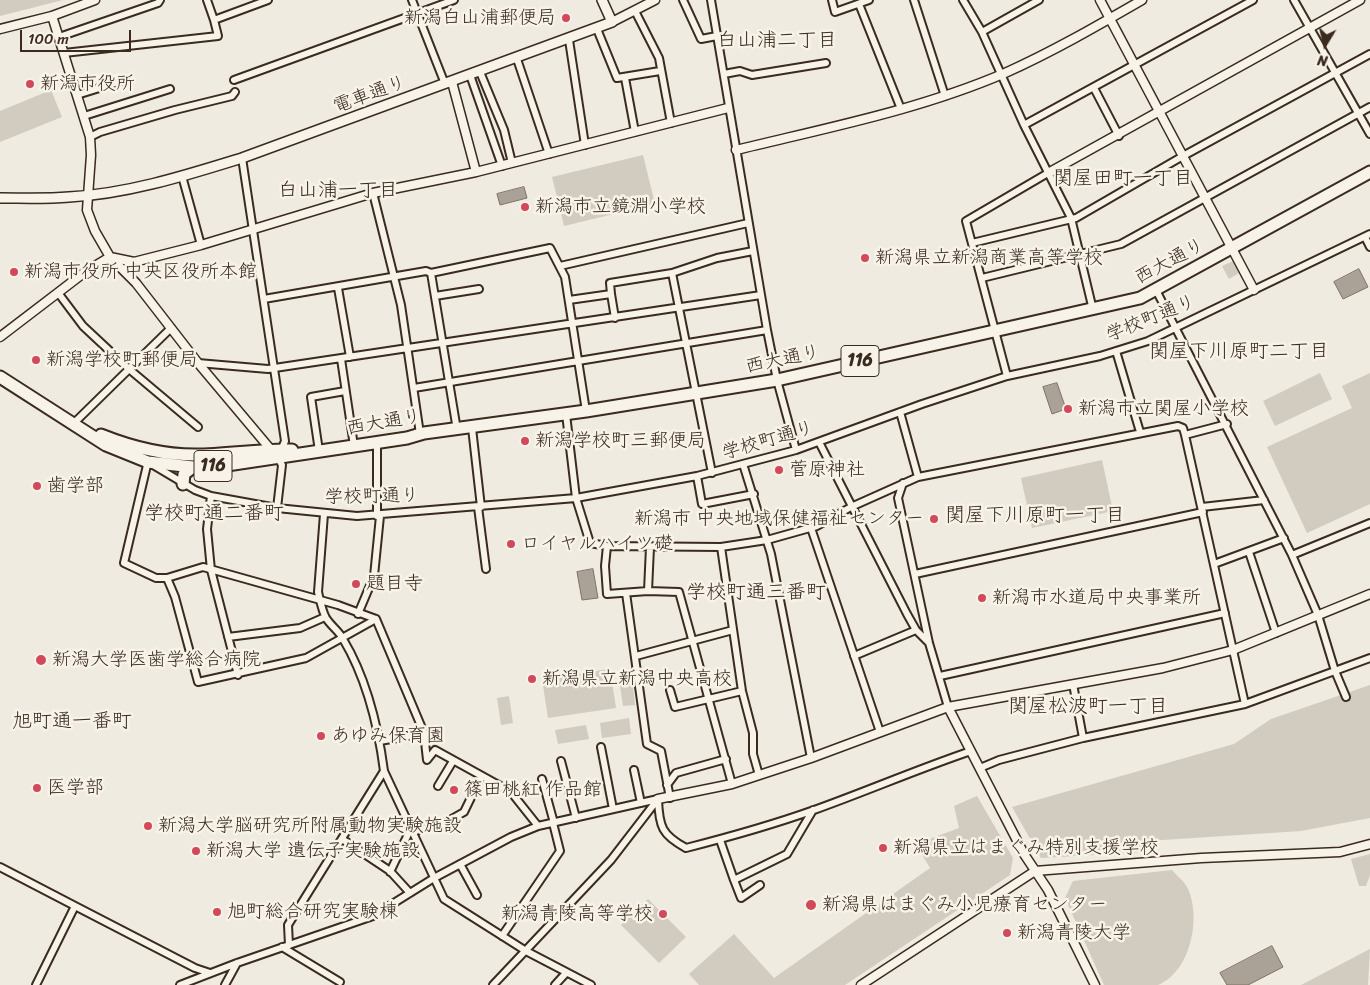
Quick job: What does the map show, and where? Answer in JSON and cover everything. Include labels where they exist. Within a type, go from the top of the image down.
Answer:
[{"type":"highway","name":"西大通り","points":[[150,456],[319,451],[420,434],[472,428],[696,394],[777,380],[1093,310],[1140,298],[1370,172]]},
{"type":"highway","name":"西大通り","points":[[0,377],[72,425],[106,445],[193,467],[234,465],[277,453]]},
{"type":"highway","points":[[183,484],[184,474],[193,467]]},
{"type":"main road","points":[[602,0],[612,22]]},
{"type":"main road","name":"電車通り","points":[[0,198],[87,195],[182,176],[242,158],[569,40],[612,22]]},
{"type":"street","points":[[0,29],[52,16],[95,0]]},
{"type":"street","points":[[59,37],[158,3],[160,0]]},
{"type":"street","points":[[64,53],[218,36],[207,0]]},
{"type":"street","points":[[214,20],[266,0]]},
{"type":"street","points":[[412,0],[416,14],[448,83],[476,172]]},
{"type":"street","points":[[234,80],[454,0]]},
{"type":"street","name":"電車通り","points":[[612,22],[656,0]]},
{"type":"street","points":[[683,0],[701,39],[717,36]]},
{"type":"street","points":[[711,0],[767,330],[777,380],[796,450]]},
{"type":"street","points":[[832,0],[834,12],[869,0]]},
{"type":"street","points":[[914,0],[945,96]]},
{"type":"street","points":[[963,0],[982,32],[1024,126],[1072,218],[1093,310]]},
{"type":"street","points":[[982,32],[1039,0]]},
{"type":"street","points":[[1100,0],[1254,290]]},
{"type":"street","points":[[736,150],[901,109],[945,96],[1001,75],[1057,48],[1142,0]]},
{"type":"street","points":[[1024,126],[1253,0]]},
{"type":"street","points":[[1294,0],[1370,134]]},
{"type":"street","points":[[1007,376],[966,222],[1048,173],[1119,136],[1160,111],[1360,0]]},
{"type":"street","points":[[859,4],[901,109]]},
{"type":"street","points":[[635,11],[659,58],[670,123]]},
{"type":"street","points":[[52,16],[90,137],[92,155],[87,210],[95,231],[110,257],[136,283],[198,363],[277,453],[282,465],[277,508]]},
{"type":"street","points":[[597,29],[617,78],[660,71]]},
{"type":"street","points":[[569,40],[585,145]]},
{"type":"street","points":[[972,243],[1072,218],[1370,54]]},
{"type":"street","points":[[517,59],[548,154]]},
{"type":"street","points":[[724,74],[740,71],[752,75],[826,63]]},
{"type":"street","points":[[480,72],[504,130],[512,163]]},
{"type":"street","points":[[470,75],[502,166]]},
{"type":"street","points":[[625,78],[635,132]]},
{"type":"street","points":[[77,95],[125,80]]},
{"type":"street","points":[[1094,88],[1119,136]]},
{"type":"street","points":[[84,116],[170,89]]},
{"type":"street","points":[[90,137],[164,112],[232,96],[235,92]]},
{"type":"street","points":[[982,278],[1121,244],[1370,107]]},
{"type":"street","points":[[0,338],[110,257],[134,262],[201,245],[374,193],[502,166],[728,108]]},
{"type":"street","points":[[242,158],[276,368],[285,441],[277,453]]},
{"type":"street","points":[[182,176],[201,245]]},
{"type":"street","points":[[374,193],[395,277],[408,348],[420,434]]},
{"type":"street","points":[[560,266],[748,223]]},
{"type":"street","points":[[1367,236],[1370,247]]},
{"type":"street","name":"学校町通り","points":[[150,456],[183,484],[211,496],[324,514],[379,516],[576,498],[712,473],[796,450],[1007,376],[1116,351],[1177,328],[1367,236]]},
{"type":"street","points":[[264,299],[338,288],[426,271],[431,273],[550,248],[560,266],[569,300],[586,411]]},
{"type":"street","points":[[615,318],[610,283],[672,273],[717,258],[753,251]]},
{"type":"street","points":[[431,273],[441,343],[457,430]]},
{"type":"street","points":[[672,273],[712,473]]},
{"type":"street","points":[[338,288],[350,357]]},
{"type":"street","points":[[434,296],[479,288]]},
{"type":"street","points":[[1156,290],[1292,555],[1318,615],[1334,671],[1346,698]]},
{"type":"street","points":[[59,294],[83,326],[128,369],[198,427]]},
{"type":"street","points":[[569,300],[611,294]]},
{"type":"street","points":[[198,363],[276,368],[761,296]]},
{"type":"street","points":[[72,425],[171,328]]},
{"type":"street","points":[[414,388],[767,330]]},
{"type":"street","points":[[1116,351],[1140,432]]},
{"type":"street","points":[[340,359],[354,446]]},
{"type":"street","points":[[319,451],[311,397],[345,391]]},
{"type":"street","points":[[900,412],[918,477]]},
{"type":"street","points":[[566,414],[576,498],[590,544],[650,547],[721,547],[767,540],[811,528],[851,507],[918,477],[1140,432],[1178,426],[1183,428],[1245,704]]},
{"type":"street","points":[[1186,435],[1226,424]]},
{"type":"street","points":[[472,428],[486,569]]},
{"type":"street","points":[[358,614],[374,576],[379,516],[377,442]]},
{"type":"street","points":[[820,442],[851,507],[916,630],[929,643]]},
{"type":"street","points":[[150,456],[124,563],[156,578],[166,578],[203,567],[320,599],[376,619]]},
{"type":"street","points":[[744,464],[767,540],[783,607],[811,758]]},
{"type":"street","points":[[697,476],[702,504],[754,494]]},
{"type":"street","points":[[903,483],[898,498],[916,574],[929,643],[948,707],[1024,854],[1048,890],[1095,985]]},
{"type":"street","points":[[211,496],[207,529],[211,570],[238,675]]},
{"type":"street","points":[[916,574],[1202,509],[1264,500]]},
{"type":"street","points":[[324,514],[318,592],[325,617],[343,638],[370,697],[380,741],[384,771],[444,899],[526,951],[590,985]]},
{"type":"street","points":[[1292,555],[1370,522]]},
{"type":"street","points":[[811,528],[880,732]]},
{"type":"street","points":[[1214,564],[1284,538]]},
{"type":"street","points":[[607,546],[605,566],[607,594],[648,591],[679,592],[732,784]]},
{"type":"street","points":[[648,591],[650,547]]},
{"type":"street","points":[[721,547],[742,691],[752,733],[752,754],[759,775]]},
{"type":"street","points":[[1249,552],[1276,633]]},
{"type":"street","points":[[166,578],[175,597],[198,682],[238,675],[306,658],[376,619]]},
{"type":"street","points":[[626,593],[647,744],[660,751],[670,798]]},
{"type":"street","points":[[180,985],[237,963],[373,916],[434,878],[511,837],[538,826],[732,784],[811,758],[948,707],[1163,668],[1232,650],[1370,594]]},
{"type":"street","points":[[940,676],[1225,613]]},
{"type":"street","points":[[228,637],[300,628],[325,617]]},
{"type":"street","points":[[376,619],[424,733],[427,760],[436,750],[511,792],[538,826]]},
{"type":"street","points":[[636,656],[733,630]]},
{"type":"street","points":[[854,656],[916,630]]},
{"type":"street","points":[[980,768],[999,760],[1083,738],[1245,704],[1370,658]]},
{"type":"street","points":[[1073,684],[1083,738]]},
{"type":"street","points":[[670,690],[675,707],[742,691]]},
{"type":"street","points":[[380,741],[424,733]]},
{"type":"street","points":[[601,747],[614,809]]},
{"type":"street","points":[[658,800],[658,817],[666,836],[686,848],[720,840],[813,810],[898,779],[918,769],[972,751]]},
{"type":"street","points":[[667,785],[676,773],[726,759]]},
{"type":"street","points":[[438,786],[453,761]]},
{"type":"street","points":[[561,761],[576,818]]},
{"type":"street","points":[[634,770],[641,803]]},
{"type":"street","points":[[286,946],[288,925],[384,771]]},
{"type":"street","points":[[390,872],[412,830],[448,821],[464,812],[482,777]]},
{"type":"street","points":[[502,936],[560,851],[542,779]]},
{"type":"street","points":[[493,985],[612,860],[658,800]]},
{"type":"street","points":[[734,880],[787,854],[813,810]]},
{"type":"street","points":[[342,839],[398,878],[410,893]]},
{"type":"street","points":[[720,840],[741,898],[760,885]]},
{"type":"street","points":[[861,985],[1035,871],[1201,858],[1340,852],[1370,844]]},
{"type":"street","points":[[460,864],[477,896]]},
{"type":"street","points":[[0,867],[196,968],[210,973]]},
{"type":"street","points":[[36,985],[75,906]]},
{"type":"street","points":[[286,946],[340,982]]},
{"type":"street","points":[[225,985],[237,963]]},
{"type":"street","points":[[555,985],[566,973]]},
{"type":"shaded area","points":[[0,0],[63,0],[0,16]]},
{"type":"shaded area","points":[[51,90],[62,117],[0,142],[0,111]]},
{"type":"shaded area","points":[[643,155],[655,204],[564,226],[552,177]]},
{"type":"shaded area","points":[[524,187],[527,198],[500,205],[497,194]]},
{"type":"shaded area","points":[[1233,261],[1239,273],[1229,279],[1222,266]]},
{"type":"shaded area","points":[[1359,269],[1368,287],[1343,299],[1334,282]]},
{"type":"shaded area","points":[[1320,373],[1332,399],[1275,426],[1263,401]]},
{"type":"shaded area","points":[[1370,373],[1370,504],[1307,533],[1267,447],[1352,408],[1342,386]]},
{"type":"shaded area","points":[[1057,383],[1066,409],[1052,414],[1043,387]]},
{"type":"shaded area","points":[[1102,460],[1113,511],[1032,528],[1021,478]]},
{"type":"shaded area","points":[[593,569],[598,598],[582,600],[577,572]]},
{"type":"shaded area","points":[[610,669],[616,708],[548,718],[542,679]]},
{"type":"shaded area","points":[[632,677],[635,705],[623,706],[619,679]]},
{"type":"shaded area","points":[[1370,685],[1370,818],[1301,831],[1147,841],[1145,852],[1041,858],[1012,807],[1234,744],[1271,719]]},
{"type":"shaded area","points":[[509,696],[513,723],[501,725],[497,698]]},
{"type":"shaded area","points":[[629,718],[631,734],[602,738],[600,723]]},
{"type":"shaded area","points":[[586,725],[589,739],[558,744],[555,730]]},
{"type":"shaded area","points":[[977,796],[1013,858],[1010,875],[845,985],[699,985],[689,974],[734,934],[774,978],[930,868],[916,844],[959,828],[954,806]]},
{"type":"shaded area","points":[[1370,854],[1370,875],[1366,886],[1359,886],[1351,859]]},
{"type":"shaded area","points":[[1172,870],[1187,887],[1193,913],[1190,942],[1186,956],[1179,968],[1158,985],[1104,985],[1065,898],[1073,881]]},
{"type":"shaded area","points":[[648,899],[686,937],[659,963],[621,925]]},
{"type":"shaded area","points":[[1272,946],[1283,967],[1248,985],[1227,985],[1220,973]]},
{"type":"shaded area","points":[[1370,949],[1368,985],[1301,985]]},
{"type":"place","name":"新潟白山浦郵便局","points":[[566,18]]},
{"type":"place","name":"新潟市役所","points":[[30,84]]},
{"type":"place","name":"新潟市立鏡淵小学校","points":[[525,207]]},
{"type":"place","name":"新潟県立新潟商業高等学校","points":[[865,258]]},
{"type":"place","name":"新潟市役所 中央区役所本館","points":[[14,272]]},
{"type":"place","name":"新潟学校町郵便局","points":[[36,360]]},
{"type":"place","name":"新潟市立関屋小学校","points":[[1068,409]]},
{"type":"place","name":"新潟学校町三郵便局","points":[[525,441]]},
{"type":"place","name":"菅原神社","points":[[779,470]]},
{"type":"place","name":"歯学部","points":[[37,486]]},
{"type":"place","name":"新潟市 中央地域保健福祉センター","points":[[934,519]]},
{"type":"place","name":"ロイヤルハイツ礎","points":[[511,544]]},
{"type":"place","name":"題目寺","points":[[356,584]]},
{"type":"place","name":"新潟市水道局中央事業所","points":[[982,598]]},
{"type":"place","name":"新潟大学医歯学総合病院","points":[[41,660]]},
{"type":"place","name":"新潟県立新潟中央高校","points":[[532,679]]},
{"type":"place","name":"あゆみ保育園","points":[[321,736]]},
{"type":"place","name":"医学部","points":[[37,788]]},
{"type":"place","name":"篠田桃紅 作品館","points":[[454,790]]},
{"type":"place","name":"新潟大学脳研究所附属動物実験施設","points":[[148,826]]},
{"type":"place","name":"新潟県立はまぐみ特別支援学校","points":[[883,848]]},
{"type":"place","name":"新潟大学 遺伝子実験施設","points":[[196,851]]},
{"type":"place","name":"新潟県はまぐみ小児療育センター","points":[[811,905]]},
{"type":"place","name":"旭町総合研究実験棟","points":[[217,912]]},
{"type":"place","name":"新潟青陵高等学校","points":[[663,914]]},
{"type":"place","name":"新潟青陵大学","points":[[1007,933]]},
{"type":"district","name":"白山浦二丁目","points":[[777,41]]},
{"type":"district","name":"関屋田町一丁目","points":[[1123,179]]},
{"type":"district","name":"白山浦一丁目","points":[[338,191]]},
{"type":"district","name":"関屋下川原町二丁目","points":[[1239,352]]},
{"type":"district","name":"学校町通二番町","points":[[214,514]]},
{"type":"district","name":"関屋下川原町一丁目","points":[[1035,516]]},
{"type":"district","name":"学校町通三番町","points":[[756,593]]},
{"type":"district","name":"関屋松波町一丁目","points":[[1088,707]]},
{"type":"district","name":"旭町通一番町","points":[[72,722]]}]
